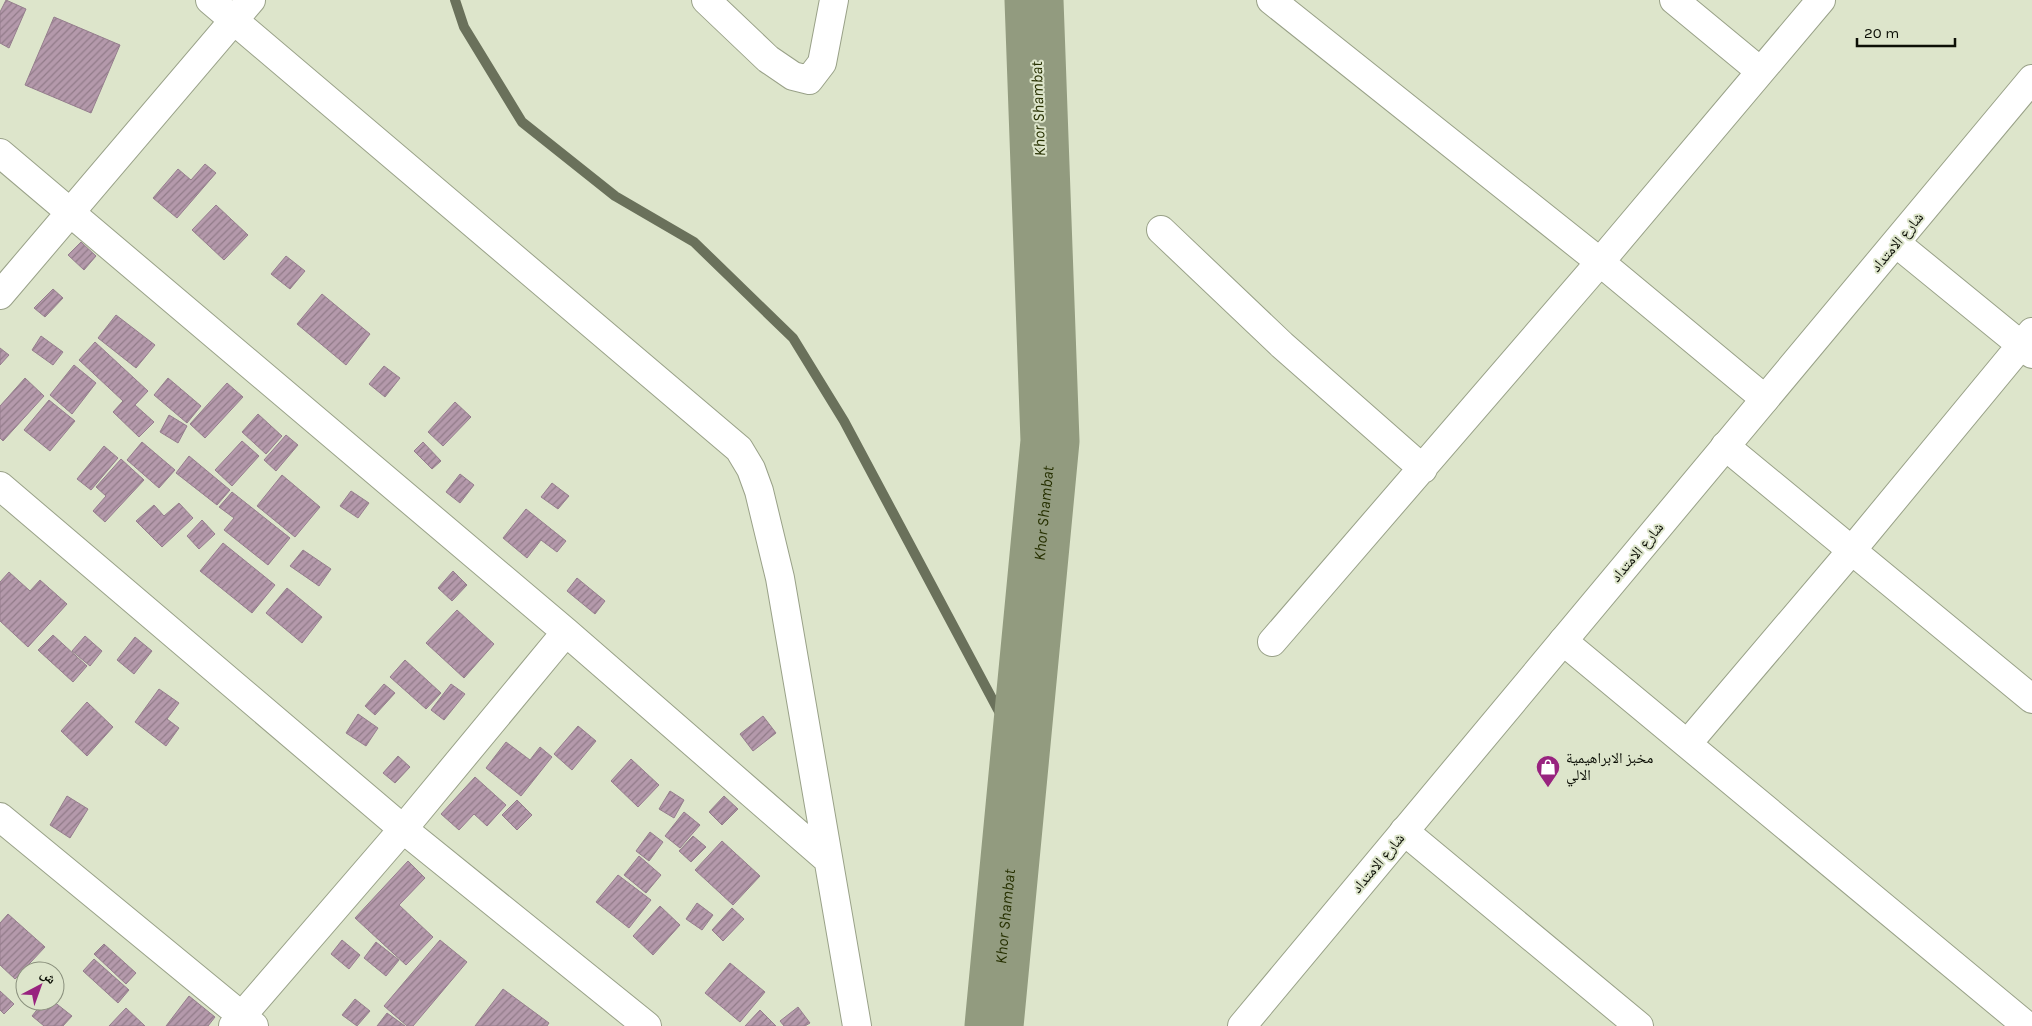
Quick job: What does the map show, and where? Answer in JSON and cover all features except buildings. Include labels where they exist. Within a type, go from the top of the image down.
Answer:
[{"type":"street","points":[[210,0],[243,10],[739,449],[751,469],[780,578],[857,1026]]},
{"type":"street","points":[[706,0],[768,60],[793,76],[809,80],[822,63],[834,0]]},
{"type":"street","points":[[1271,0],[1600,262],[1765,399]]},
{"type":"street","points":[[1674,0],[1760,72]]},
{"type":"street","points":[[1272,642],[1423,469],[1821,0]]},
{"type":"street","points":[[0,295],[243,10]]},
{"type":"street","name":"شارع الامتداد","points":[[1242,1026],[2032,79]]},
{"type":"street","points":[[0,153],[566,632],[827,859]]},
{"type":"street","points":[[1161,230],[1282,345],[1423,469]]},
{"type":"street","points":[[1688,743],[2028,344],[1896,243]]},
{"type":"street","points":[[1726,446],[2032,699]]},
{"type":"street","points":[[0,486],[403,829],[646,1026]]},
{"type":"street","points":[[0,817],[243,1022],[566,632]]},
{"type":"street","points":[[1563,640],[2027,1026]]},
{"type":"street","points":[[1404,831],[1639,1026]]},
{"type":"waterway","points":[[455,0],[464,27],[522,122],[615,196],[694,242],[793,338],[844,421],[1020,751]]},
{"type":"waterway","name":"Khor Shambat","points":[[994,1026],[1050,441],[1034,0]]},
{"type":"place","name":"مخبز الابراهيمية الالي","points":[[1548,788]]}]
